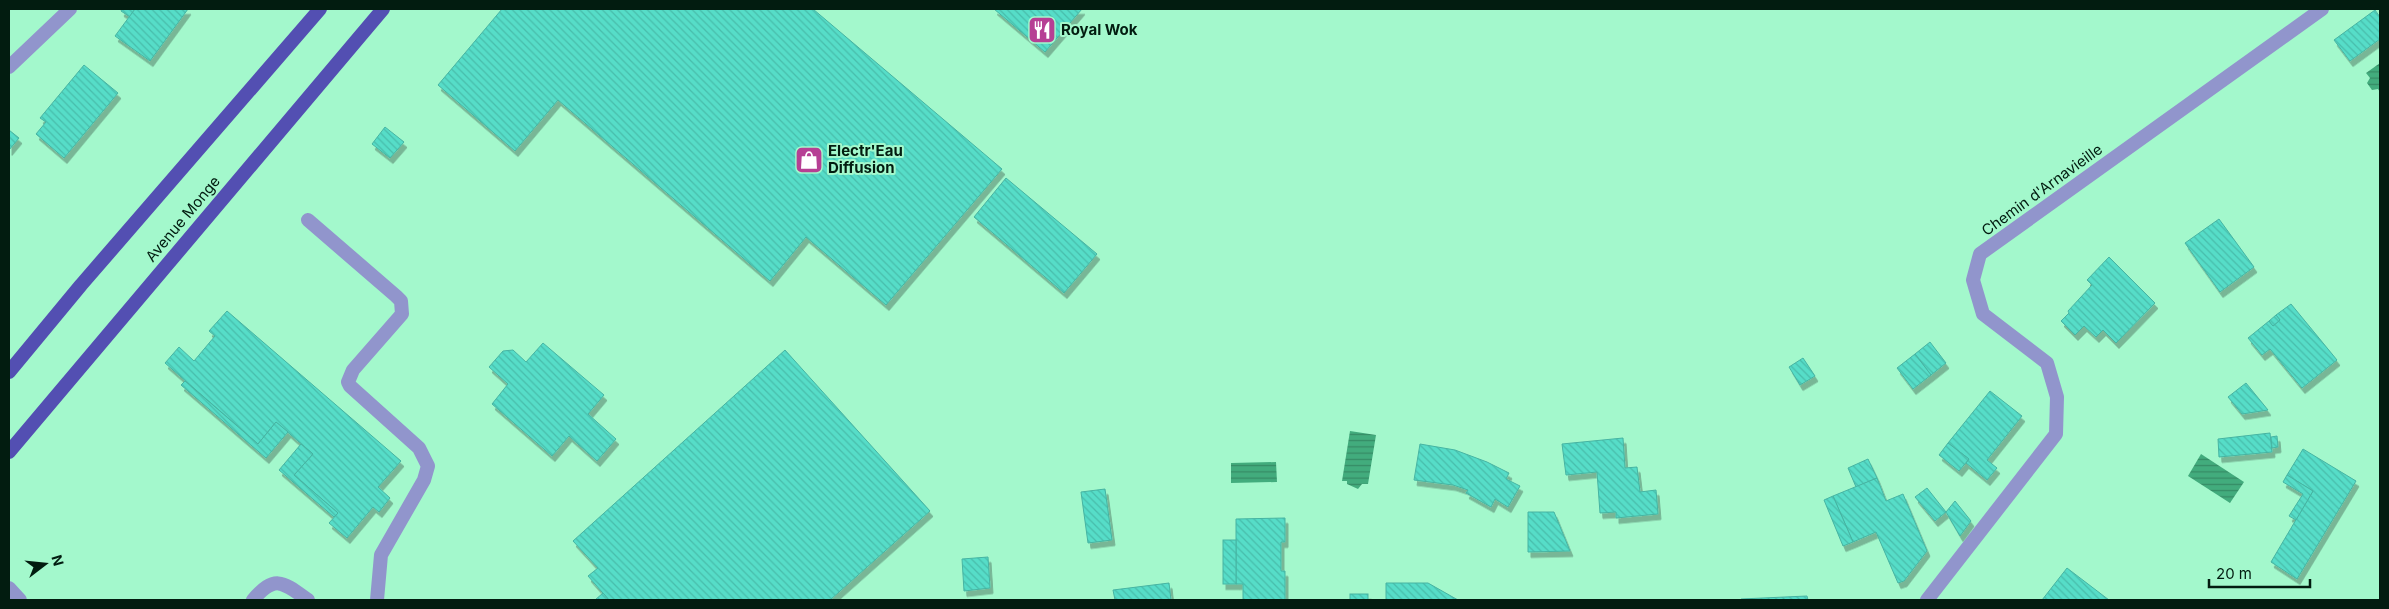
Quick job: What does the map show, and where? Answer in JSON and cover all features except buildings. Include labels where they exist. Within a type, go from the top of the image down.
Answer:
[{"type":"main road","points":[[9,372],[81,285],[320,9]]},
{"type":"main road","name":"Avenue Monge","points":[[9,452],[383,9]]},
{"type":"street","points":[[9,68],[70,9]]},
{"type":"street","name":"Chemin d'Arnavieille","points":[[1927,600],[2056,434],[2057,397],[2047,363],[1983,314],[1973,280],[1980,254],[2322,9]]},
{"type":"street","points":[[308,220],[396,296],[402,307],[402,314],[353,370],[348,382],[350,386],[419,448],[428,466],[424,480],[381,555],[377,600]]},
{"type":"street","points":[[253,600],[269,584],[275,582],[282,583],[308,600]]},
{"type":"street","points":[[9,588],[20,600]]},
{"type":"shaded area","points":[[2380,63],[2380,92],[2378,89],[2372,90],[2367,83],[2370,78],[2366,73]]},
{"type":"shaded area","points":[[1350,431],[1376,435],[1368,484],[1362,484],[1358,489],[1347,484],[1347,481],[1342,481]]},
{"type":"shaded area","points":[[2201,454],[2244,482],[2230,503],[2188,476]]},
{"type":"shaded area","points":[[1276,462],[1277,482],[1231,483],[1231,463]]},
{"type":"place","name":"Royal Wok","points":[[1042,30]]},
{"type":"place","name":"Electr'Eau Diffusion","points":[[809,160]]}]
